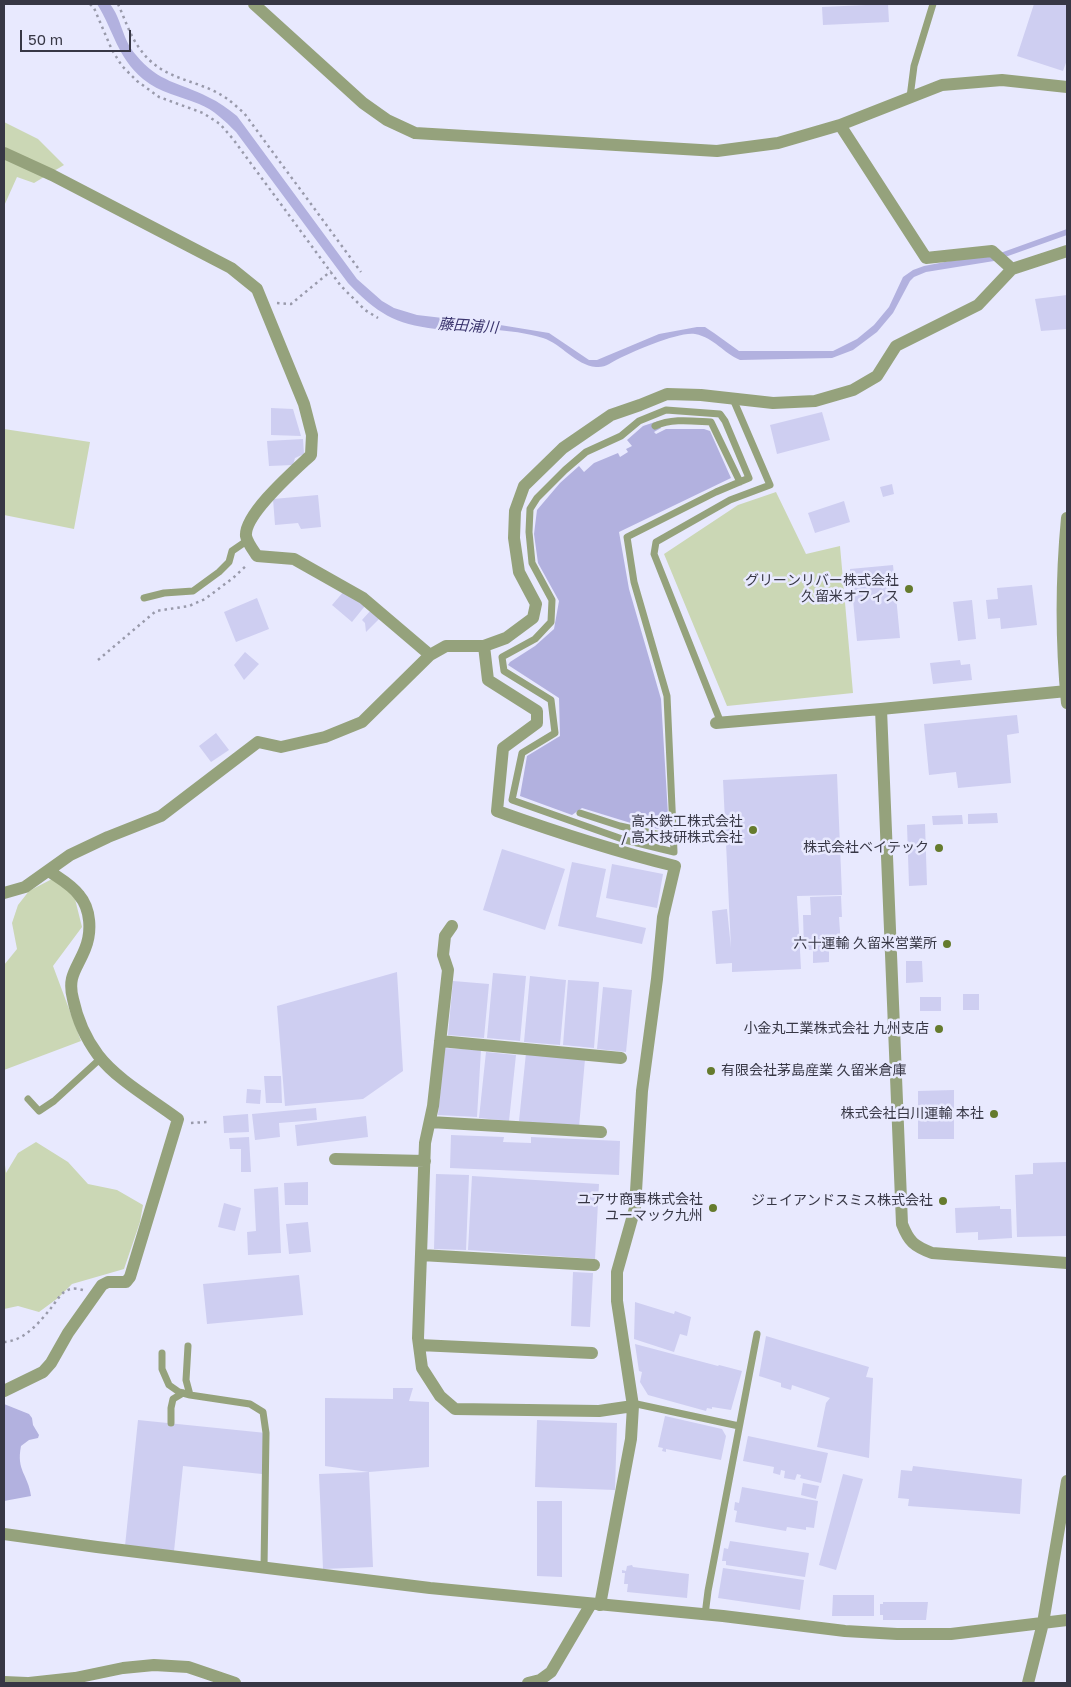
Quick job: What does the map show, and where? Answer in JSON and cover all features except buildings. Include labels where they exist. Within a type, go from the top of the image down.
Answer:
[{"type":"street","points":[[254,4],[363,103],[387,120],[415,133],[717,151],[778,143],[840,124],[942,85],[1002,80],[1067,87]]},
{"type":"street","points":[[840,124],[926,258],[992,251],[1008,265]]},
{"type":"street","points":[[4,153],[52,175],[231,268],[257,289],[304,404],[312,435],[311,455],[271,493],[247,524],[246,536],[257,556],[294,559],[363,598],[430,655]]},
{"type":"street","points":[[4,893],[25,887],[70,855],[108,837],[161,816],[258,742],[281,747],[325,737],[362,722],[430,655],[446,646],[484,646],[506,638],[533,618],[536,604],[519,572],[514,538],[515,511],[524,486],[563,448],[611,415],[667,394],[701,395],[773,403],[815,401],[853,390],[878,376],[896,346],[978,305],[1008,265],[1067,251]]},
{"type":"street","points":[[718,723],[1067,695],[1061,621],[1063,560],[1067,518]]},
{"type":"street","points":[[484,646],[488,680],[537,711],[537,723],[503,748],[497,811],[624,854],[675,866],[663,917],[642,1091],[635,1208],[618,1272],[617,1301],[633,1404],[631,1439],[596,1605],[551,1672],[540,1680],[528,1683]]},
{"type":"street","points":[[881,709],[902,1224],[907,1236],[916,1247],[932,1253],[1067,1262]]},
{"type":"street","points":[[4,1391],[43,1372],[51,1363],[68,1333],[102,1285],[108,1282],[126,1282],[130,1278],[178,1119],[119,1075],[101,1058],[83,1029],[72,998],[71,978],[86,948],[90,929],[88,912],[80,895],[50,871]]},
{"type":"street","points":[[452,926],[445,936],[444,955],[448,970],[433,1106],[425,1143],[419,1345],[422,1368],[440,1396],[455,1409],[599,1411],[633,1404]]},
{"type":"street","points":[[440,1041],[621,1058]]},
{"type":"street","points":[[430,1122],[602,1132]]},
{"type":"street","points":[[335,1159],[425,1161]]},
{"type":"street","points":[[421,1255],[594,1265]]},
{"type":"street","points":[[419,1345],[592,1353]]},
{"type":"street","points":[[1028,1683],[1043,1623],[1067,1481]]},
{"type":"street","points":[[4,1534],[430,1588],[845,1631],[897,1634],[951,1634],[1067,1620]]},
{"type":"street","points":[[4,1682],[28,1683],[75,1678],[123,1668],[154,1665],[188,1667],[235,1683]]},
{"type":"lane","points":[[910,97],[914,66],[933,4]]},
{"type":"lane","points":[[718,723],[654,554],[656,542],[730,500],[770,485],[732,399]]},
{"type":"lane","points":[[666,410],[720,414],[725,420],[749,478],[627,537],[634,582],[667,696],[674,838],[674,852],[625,840],[512,800],[522,753],[555,733],[551,700],[504,672],[502,657],[534,638],[550,622],[552,600],[532,563],[529,532],[530,509],[537,498],[586,452],[621,436],[639,421],[666,410]]},
{"type":"lane","points":[[655,426],[663,422],[675,421],[711,422],[740,482]]},
{"type":"lane","points":[[144,598],[164,593],[193,591],[219,572],[229,562],[232,551],[248,540]]},
{"type":"lane","points":[[580,813],[620,826],[674,838]]},
{"type":"lane","points":[[28,1100],[39,1111],[54,1101],[101,1058]]},
{"type":"lane","points":[[705,1615],[757,1334]]},
{"type":"lane","points":[[188,1346],[186,1380],[190,1395]]},
{"type":"lane","points":[[162,1353],[162,1370],[169,1385],[190,1395],[250,1404],[263,1412],[266,1433],[264,1568]]},
{"type":"lane","points":[[171,1423],[170,1408],[173,1398],[183,1393]]},
{"type":"lane","points":[[633,1404],[740,1426]]},
{"type":"path","points":[[90,4],[94,8],[112,50],[122,66],[137,82],[159,97],[203,113],[220,124],[341,286],[365,310],[378,318]]},
{"type":"path","points":[[118,4],[132,37],[140,50],[156,66],[174,76],[201,85],[226,97],[244,113],[361,272]]},
{"type":"path","points":[[263,305],[271,303],[292,304],[331,271]]},
{"type":"path","points":[[98,660],[156,611],[189,606],[205,598],[233,578],[257,556]]},
{"type":"path","points":[[4,1342],[13,1342],[26,1335],[51,1308],[60,1295],[70,1289],[86,1290],[95,1295]]},
{"type":"green space","points":[[4,122],[38,139],[64,165],[34,183],[17,177],[4,206]]},
{"type":"green space","points":[[4,429],[90,442],[74,529],[4,515]]},
{"type":"green space","points":[[776,492],[806,554],[840,546],[853,693],[727,706],[664,554],[738,505]]},
{"type":"green space","points":[[52,879],[74,895],[82,927],[53,966],[81,1041],[4,1070],[4,965],[17,949],[12,923],[18,905],[29,891]]},
{"type":"green space","points":[[36,1142],[68,1162],[88,1184],[117,1190],[143,1205],[140,1222],[124,1269],[72,1284],[58,1298],[39,1312],[18,1306],[4,1309],[4,1157],[6,1173],[18,1153]]},
{"type":"water","name":"藤田浦川","points":[[97,4],[110,4],[131,49],[153,71],[161,77],[212,99],[237,116],[357,279],[382,301],[394,308],[417,315],[549,333],[589,360],[597,360],[659,334],[697,327],[705,327],[739,351],[833,351],[857,339],[874,325],[889,307],[903,277],[913,270],[950,261],[992,256],[1067,229],[1067,235],[994,261],[926,272],[914,277],[893,313],[877,332],[853,350],[832,358],[740,360],[702,336],[688,334],[657,342],[606,366],[596,367],[575,359],[550,341],[518,332],[491,329],[438,327],[436,329],[421,327],[387,315],[368,302],[348,283],[236,132],[228,124],[204,106],[156,88],[134,71],[122,53]]},
{"type":"water","points":[[658,421],[661,428],[654,432],[656,434],[666,429],[704,429],[710,431],[731,478],[619,532],[629,589],[661,699],[669,831],[634,824],[582,808],[572,815],[520,796],[527,756],[560,736],[559,698],[508,665],[535,646],[554,629],[559,601],[538,563],[534,534],[537,510],[560,483],[579,466],[584,472],[594,463],[618,453],[620,457],[628,452],[626,449],[632,446],[627,440],[643,426]]},
{"type":"water","points":[[4,1404],[29,1414],[39,1435],[38,1438],[29,1440],[21,1446],[21,1467],[31,1496],[4,1501]]},
{"type":"place","name":"グリーンリバー株式会社 久留米オフィス","points":[[909,589]]},
{"type":"place","name":"高木鉄工株式会社 / 高木技研株式会社","points":[[753,830]]},
{"type":"place","name":"株式会社ベイテック","points":[[939,848]]},
{"type":"place","name":"六十運輸 久留米営業所","points":[[947,944]]},
{"type":"place","name":"小金丸工業株式会社 九州支店","points":[[939,1029]]},
{"type":"place","name":"有限会社茅島産業 久留米倉庫","points":[[711,1071]]},
{"type":"place","name":"株式会社白川運輸 本社","points":[[994,1114]]},
{"type":"place","name":"ジェイアンドスミス株式会社","points":[[943,1201]]},
{"type":"place","name":"ユアサ商事株式会社 ユーマック九州","points":[[713,1208]]}]
